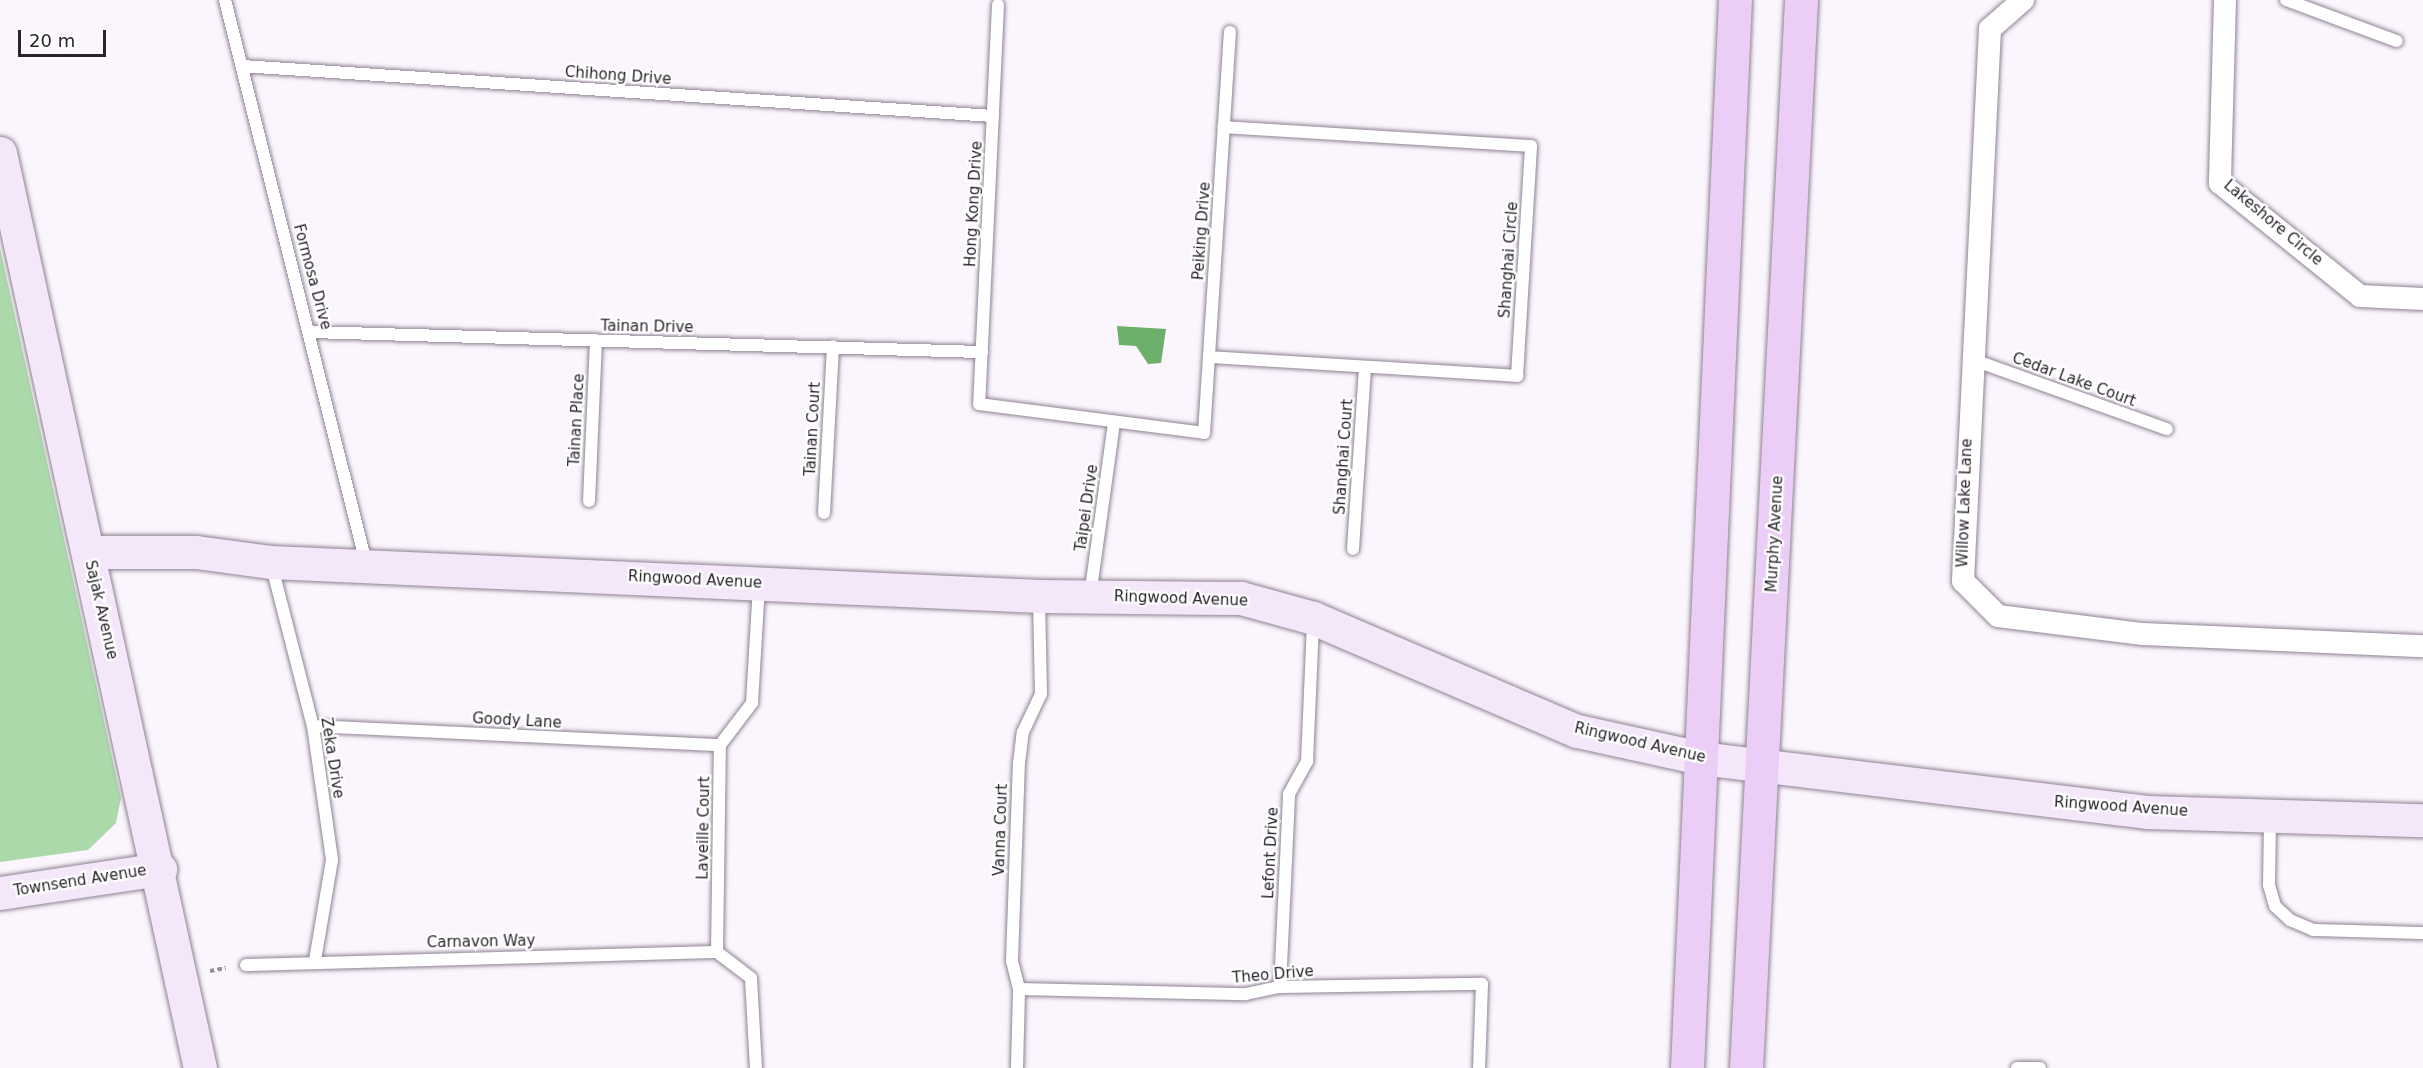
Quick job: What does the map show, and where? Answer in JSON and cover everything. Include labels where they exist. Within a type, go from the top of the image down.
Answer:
[{"type":"main road","points":[[1687,1068],[1735,0]]},
{"type":"main road","name":"Murphy Avenue","points":[[1746,1068],[1801,0]]},
{"type":"street","name":"Willow Lake Lane","points":[[2023,0],[1990,29],[1971,359],[1962,581],[1998,616],[2143,634],[2423,646]]},
{"type":"street","name":"Lakeshore Circle","points":[[2225,0],[2220,183],[2360,296],[2423,299]]},
{"type":"street","name":"Sajak Avenue","points":[[0,153],[160,869],[200,1068]]},
{"type":"street","name":"Ringwood Avenue","points":[[88,552],[196,552],[271,562],[366,563],[1040,596],[1241,598],[1313,618],[1577,731],[1701,758],[2136,811],[2423,820]]},
{"type":"street","name":"Townsend Avenue","points":[[0,893],[160,869]]},
{"type":"lane","name":"Formosa Drive","points":[[225,0],[311,332],[366,563]]},
{"type":"lane","points":[[2286,0],[2397,41]]},
{"type":"lane","name":"Hong Kong Drive","points":[[998,5],[979,405],[1114,422]]},
{"type":"lane","name":"Peiking Drive","points":[[1114,422],[1204,433],[1230,32]]},
{"type":"lane","name":"Chihong Drive","points":[[242,66],[993,116]]},
{"type":"lane","name":"Shanghai Circle","points":[[1209,357],[1517,376],[1531,146],[1224,127]]},
{"type":"lane","name":"Tainan Drive","points":[[311,332],[982,352]]},
{"type":"lane","name":"Tainan Place","points":[[589,501],[596,340]]},
{"type":"lane","name":"Tainan Court","points":[[824,513],[833,346]]},
{"type":"lane","name":"Cedar Lake Court","points":[[1971,359],[2167,429]]},
{"type":"lane","name":"Shanghai Court","points":[[1353,549],[1365,367]]},
{"type":"lane","name":"Taipei Drive","points":[[1090,597],[1114,422]]},
{"type":"lane","name":"Zeka Drive","points":[[271,562],[313,726],[332,860],[315,961]]},
{"type":"lane","points":[[720,745],[752,703],[759,584]]},
{"type":"lane","name":"Vanna Court","points":[[1017,1068],[1019,989],[1012,961],[1019,764],[1023,732],[1041,694],[1040,596]]},
{"type":"lane","name":"Lefont Drive","points":[[1280,987],[1289,794],[1307,761],[1313,618]]},
{"type":"lane","name":"Goody Lane","points":[[313,726],[720,745]]},
{"type":"lane","name":"Laveille Court","points":[[717,952],[720,745]]},
{"type":"lane","points":[[2270,816],[2269,885],[2275,906],[2290,920],[2313,930],[2423,933]]},
{"type":"lane","points":[[717,952],[751,978],[756,1068]]},
{"type":"lane","name":"Carnavon Way","points":[[246,965],[315,961],[717,952]]},
{"type":"lane","name":"Theo Drive","points":[[1019,989],[1246,994],[1280,987],[1482,984],[1479,1068]]},
{"type":"lane","points":[[2017,1068],[2040,1068]]},
{"type":"shaded area","points":[[0,248],[121,798],[116,823],[88,850],[0,862]]},
{"type":"shaded area","points":[[1117,326],[1166,329],[1161,363],[1148,364],[1136,346],[1119,345]]}]
